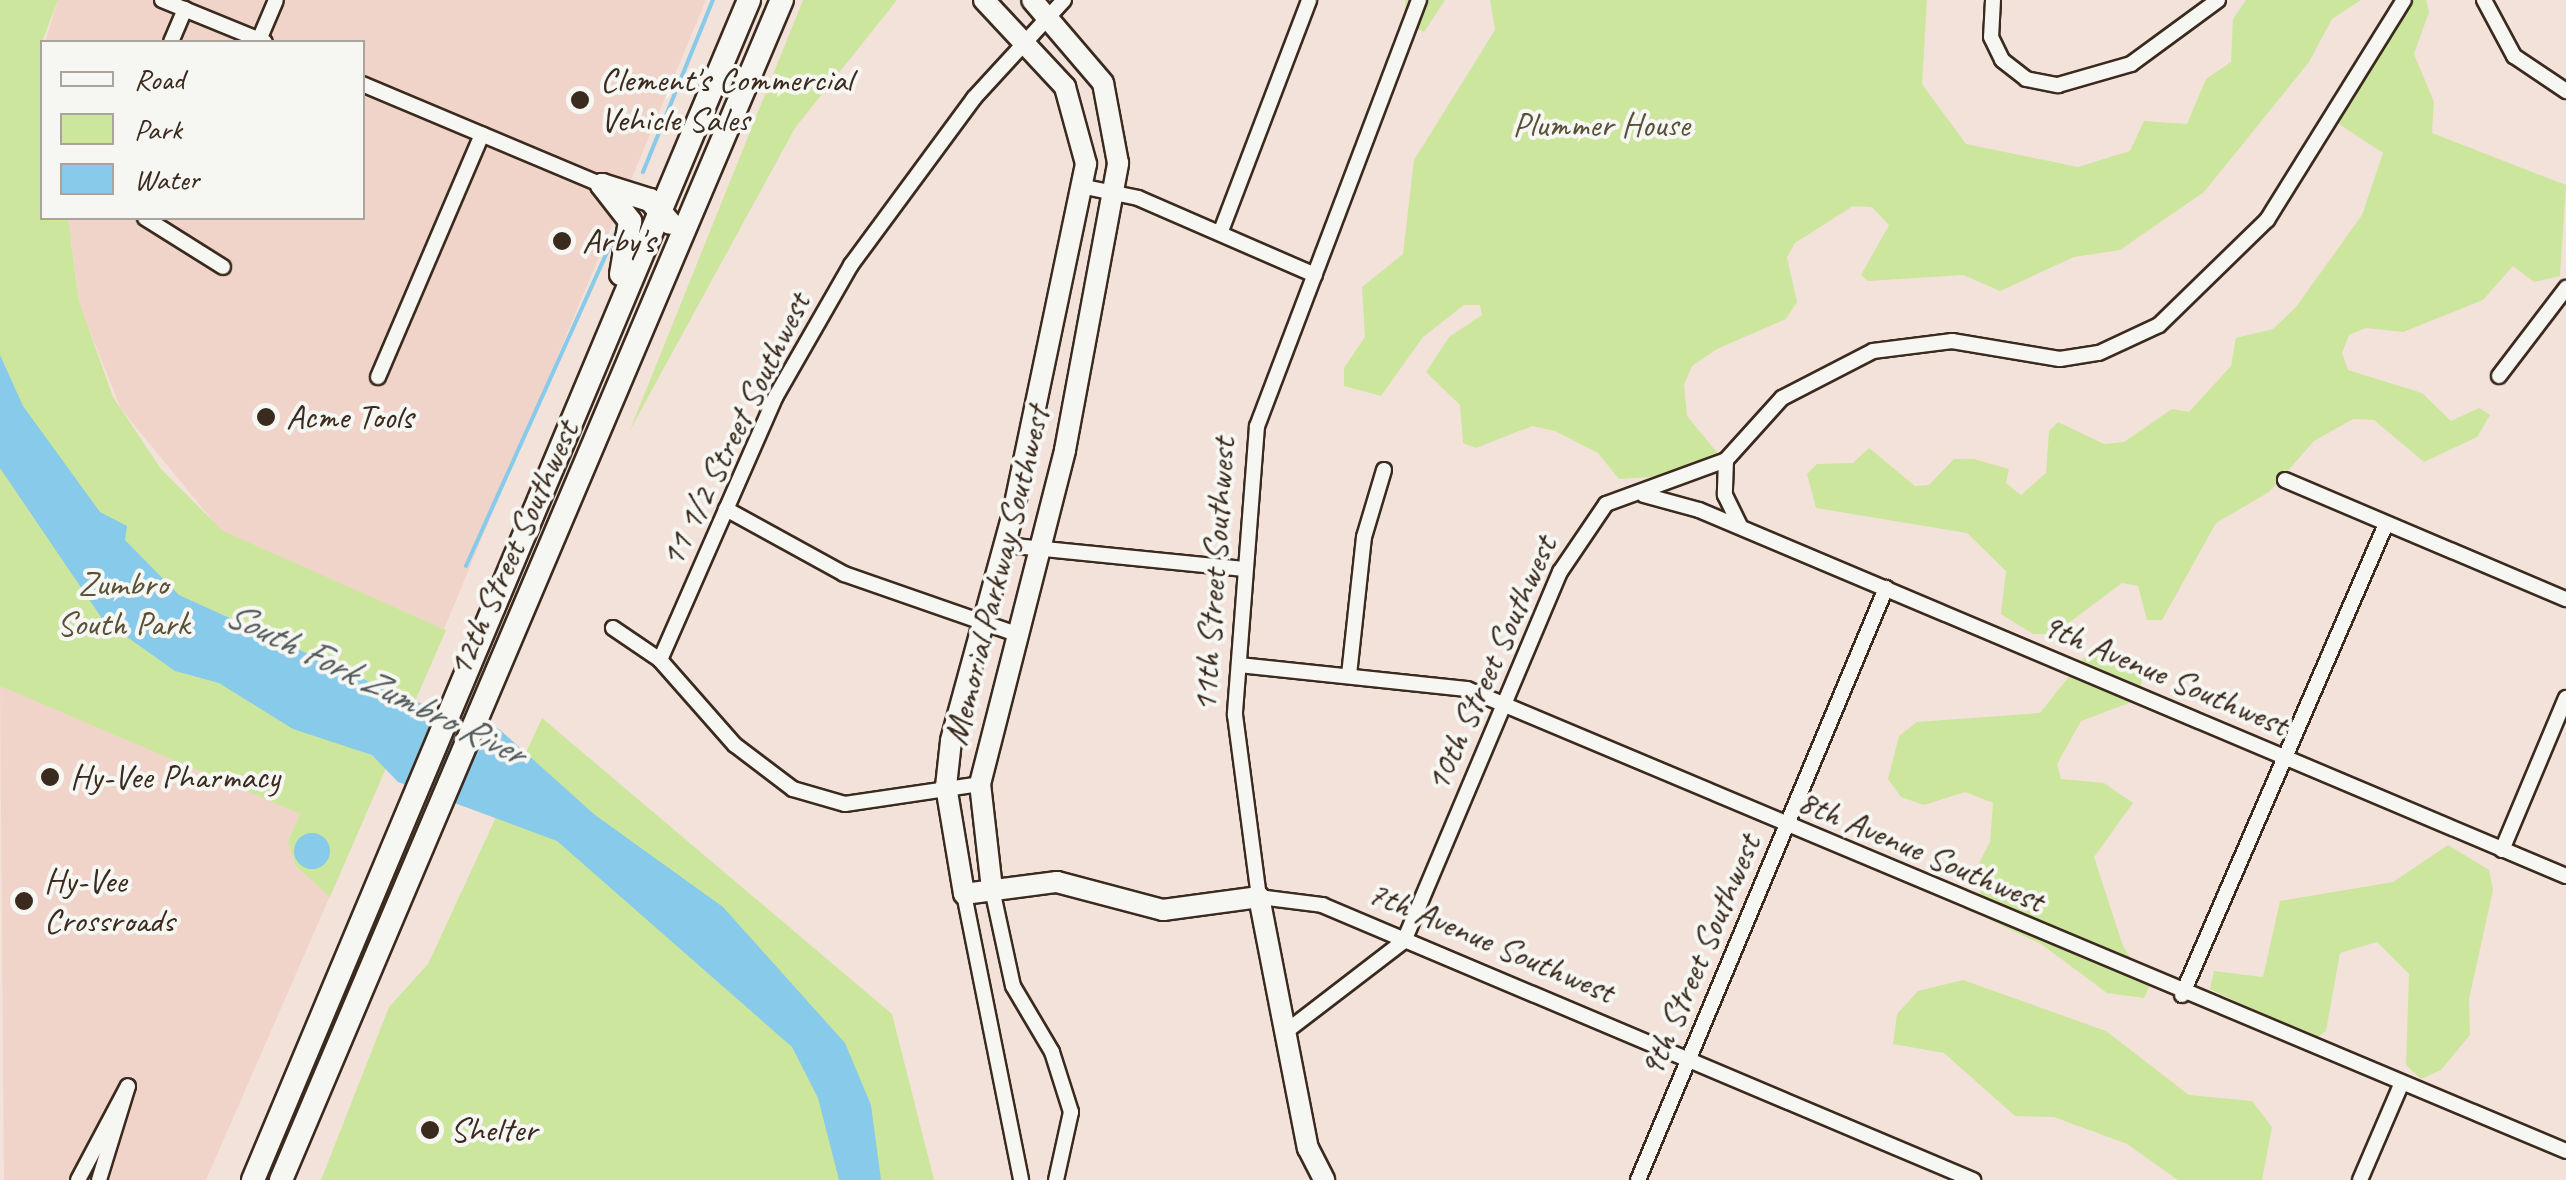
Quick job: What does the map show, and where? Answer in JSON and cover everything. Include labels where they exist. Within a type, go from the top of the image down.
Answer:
[{"type":"main road","name":"12th Street Southwest","points":[[253,1180],[467,666],[664,210],[749,0]]},
{"type":"main road","name":"12th Street Southwest","points":[[281,1180],[782,0]]},
{"type":"main road","points":[[631,192],[658,187],[694,135]]},
{"type":"main road","points":[[602,185],[631,192],[664,210],[671,230],[648,322]]},
{"type":"main road","points":[[596,362],[633,235],[602,185]]},
{"type":"street","points":[[162,0],[260,40]]},
{"type":"street","points":[[262,40],[276,0]]},
{"type":"street","name":"Memorial Parkway Southwest","points":[[984,0],[1027,40],[1072,99],[1085,186],[1004,545],[979,622],[946,786],[1022,1180]]},
{"type":"street","name":"Memorial Parkway Southwest","points":[[1032,0],[1049,15],[1110,99],[1116,192],[1038,552],[1013,633],[980,784],[992,889],[1014,986],[1052,1052],[1071,1112],[1056,1180]]},
{"type":"street","name":"11 1/2 Street Southwest","points":[[660,660],[726,509],[851,265],[1027,40],[1064,0]]},
{"type":"street","points":[[1221,231],[1309,0]]},
{"type":"street","name":"11th Street Southwest","points":[[1321,1178],[1238,778],[1245,569],[1257,426],[1419,0]]},
{"type":"street","points":[[1994,0],[1991,37],[2002,60],[2026,78],[2058,85],[2132,64],[2218,0]]},
{"type":"street","name":"10th Street Southwest","points":[[1288,1030],[1404,941],[1575,542],[1606,504],[1644,495],[1726,460],[1782,398],[1873,351],[1952,341],[2060,359],[2098,353],[2159,325],[2267,220],[2404,0]]},
{"type":"street","points":[[2484,0],[2514,56],[2566,91]]},
{"type":"street","points":[[172,40],[185,9]]},
{"type":"street","points":[[365,85],[602,185]]},
{"type":"street","points":[[378,378],[482,134]]},
{"type":"street","points":[[1085,186],[1116,192],[1221,231],[1315,275]]},
{"type":"street","points":[[148,220],[223,267]]},
{"type":"street","points":[[2499,376],[2566,288]]},
{"type":"street","points":[[1726,460],[1725,495],[1740,527]]},
{"type":"street","points":[[1349,676],[1364,537],[1384,470]]},
{"type":"street","points":[[2285,480],[2566,599]]},
{"type":"street","name":"9th Avenue Southwest","points":[[1644,495],[1740,527],[2566,876]]},
{"type":"street","points":[[726,509],[844,574],[1013,633]]},
{"type":"street","points":[[2182,996],[2386,524]]},
{"type":"street","points":[[1004,545],[1038,552],[1245,569]]},
{"type":"street","name":"9th Street Southwest","points":[[1638,1180],[1886,588]]},
{"type":"street","points":[[613,628],[660,660],[748,757],[793,789],[846,804],[946,786],[980,784]]},
{"type":"street","name":"8th Avenue Southwest","points":[[1239,665],[1441,681],[1504,704],[2182,996],[2566,1151]]},
{"type":"street","points":[[2502,850],[2566,698]]},
{"type":"street","name":"7th Avenue Southwest","points":[[964,894],[1076,884],[1163,910],[1260,896],[1301,898],[1973,1180]]},
{"type":"street","points":[[2360,1180],[2401,1085]]},
{"type":"street","points":[[78,1180],[128,1086],[99,1180]]},
{"type":"shaded area","points":[[58,0],[706,0],[444,629],[222,532],[121,409],[80,306],[68,220],[365,220],[365,40],[46,40]]},
{"type":"shaded area","points":[[0,686],[300,814],[288,841],[295,865],[330,896],[206,1180],[4,1180]]},
{"type":"green space","name":"Zumbro South Park","points":[[0,0],[58,0],[40,40],[40,220],[68,220],[79,301],[113,397],[161,469],[223,531],[446,630],[330,897],[295,865],[288,841],[300,814],[0,686]]},
{"type":"green space","points":[[803,0],[897,0],[795,128],[630,430]]},
{"type":"green space","points":[[1405,0],[1445,0],[1424,32],[1407,23]]},
{"type":"green space","name":"Plummer House","points":[[1490,0],[1927,0],[1922,84],[1966,144],[2078,167],[2130,151],[2144,121],[2187,124],[2206,79],[2231,62],[2233,19],[2246,0],[2361,0],[2332,19],[2309,62],[2204,192],[2120,250],[2074,257],[2000,291],[1963,275],[1868,281],[1861,275],[1889,225],[1872,207],[1853,206],[1795,243],[1787,257],[1797,302],[1786,319],[1717,349],[1692,366],[1684,385],[1687,416],[1719,455],[1711,473],[1619,479],[1598,453],[1555,431],[1532,426],[1476,448],[1463,443],[1460,405],[1426,372],[1449,337],[1482,315],[1480,305],[1464,305],[1423,337],[1381,396],[1344,386],[1344,368],[1365,337],[1362,287],[1403,254],[1414,160],[1495,30]]},
{"type":"green space","points":[[2411,0],[2426,0],[2429,12],[2414,54],[2434,102],[2432,133],[2566,185],[2560,276],[2534,282],[2513,266],[2483,300],[2403,332],[2366,328],[2349,335],[2342,353],[2348,370],[2422,393],[2451,421],[2479,408],[2490,415],[2477,437],[2424,462],[2374,420],[2353,419],[2314,441],[2269,492],[2216,523],[2162,620],[2147,620],[2138,586],[2122,583],[2054,634],[2033,634],[2001,614],[2006,571],[1967,533],[1816,508],[1807,474],[1817,464],[1853,463],[1869,448],[1915,486],[1929,485],[1954,459],[1974,459],[2009,469],[2006,483],[2021,495],[2046,473],[2049,431],[2058,422],[2104,444],[2124,442],[2172,409],[2189,412],[2231,366],[2236,338],[2273,329],[2296,307],[2362,215],[2383,153],[2336,122],[2344,91]]},
{"type":"green space","points":[[2094,645],[2139,664],[2142,684],[2129,703],[2081,721],[2057,764],[2061,779],[2104,783],[2133,803],[2094,857],[2123,946],[2149,987],[2144,998],[2107,993],[2041,944],[1986,918],[1975,871],[1990,842],[1993,803],[1965,792],[1924,805],[1901,797],[1888,779],[1899,736],[1917,722],[2040,713]]},
{"type":"green space","points":[[542,718],[892,1014],[934,1180],[321,1180],[389,1007],[428,964]]},
{"type":"green space","points":[[2448,845],[2489,870],[2493,890],[2469,999],[2470,1035],[2441,1070],[2421,1079],[2406,1065],[2409,974],[2377,942],[2340,953],[2326,1031],[2315,1039],[2210,989],[2214,971],[2263,977],[2280,901],[2393,882]]},
{"type":"green space","points":[[1963,980],[2106,1031],[2189,1095],[2252,1101],[2272,1127],[2262,1180],[2178,1180],[2127,1144],[2054,1117],[2015,1116],[1944,1053],[1893,1044],[1897,1014],[1918,991]]},
{"type":"water","points":[[0,355],[23,406],[100,512],[127,526],[125,540],[179,595],[405,698],[499,729],[595,815],[723,907],[845,1043],[871,1105],[881,1180],[839,1180],[818,1098],[792,1047],[557,841],[398,782],[372,755],[293,729],[219,683],[175,671],[103,620],[0,468]]},
{"type":"water","points":[[312,833],[325,838],[330,851],[325,864],[312,869],[299,864],[294,851],[299,838]]},
{"type":"waterway","points":[[643,172],[713,0]]},
{"type":"waterway","points":[[466,566],[618,228]]},
{"type":"place","name":"Clement's Commercial Vehicle Sales","points":[[580,100]]},
{"type":"place","name":"Arby's","points":[[562,241]]},
{"type":"place","name":"Acme Tools","points":[[266,417]]},
{"type":"place","name":"Hy-Vee Pharmacy","points":[[50,777]]},
{"type":"place","name":"Hy-Vee Crossroads","points":[[24,901]]},
{"type":"place","name":"Shelter","points":[[430,1130]]},
{"type":"water label","name":"South Fork Zumbro River","points":[[375,683]]}]
